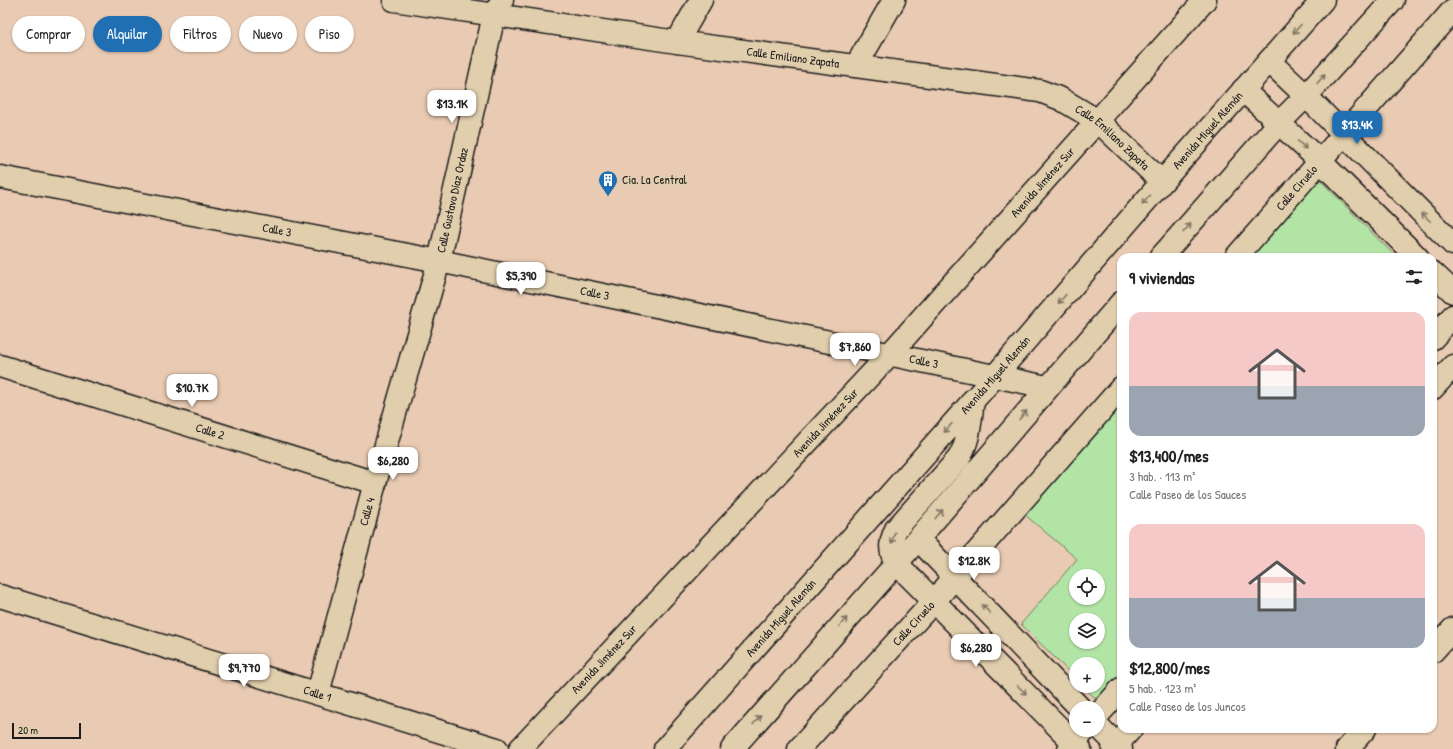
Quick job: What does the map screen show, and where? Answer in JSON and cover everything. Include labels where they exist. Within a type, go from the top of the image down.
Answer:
[{"type":"street","name":"Calle Emiliano Zapata","points":[[394,0],[498,8],[677,42],[1040,91],[1061,100],[1098,121],[1162,182]]},
{"type":"street","points":[[677,42],[700,0]]},
{"type":"street","points":[[856,66],[894,0]]},
{"type":"street","name":"Avenida Jiménez Sur","points":[[520,749],[889,355],[1205,0]]},
{"type":"street","name":"Avenida Miguel Alemán","points":[[665,749],[972,400],[995,376],[1162,182],[1323,0]]},
{"type":"street","points":[[1165,253],[1279,123],[1306,96],[1394,0]]},
{"type":"street","name":"Calle Gustavo Díaz Ordaz","points":[[439,261],[498,8]]},
{"type":"street","name":"Calle Ciruelo","points":[[1240,253],[1453,10]]},
{"type":"street","points":[[1269,61],[1306,96],[1453,244]]},
{"type":"street","points":[[1243,90],[1320,161],[1413,253]]},
{"type":"street","name":"Calle 3","points":[[0,177],[439,261],[1047,387]]},
{"type":"street","name":"Calle 4","points":[[318,693],[375,483],[439,261]]},
{"type":"street","points":[[1437,276],[1453,292]]},
{"type":"street","points":[[732,749],[918,539],[1047,387],[1117,308]]},
{"type":"street","points":[[1437,334],[1453,316]]},
{"type":"street","name":"Calle 2","points":[[0,366],[375,483]]},
{"type":"street","points":[[1437,384],[1453,366]]},
{"type":"street","name":"Calle Ciruelo","points":[[799,749],[934,601],[1117,393]]},
{"type":"street","points":[[972,400],[969,435],[965,447],[959,458],[896,529],[891,539],[890,548],[892,556],[896,563],[1077,743]]},
{"type":"street","points":[[918,539],[1073,701]]},
{"type":"street","name":"Calle 1","points":[[0,596],[497,749]]},
{"type":"street","points":[[1437,647],[1453,629]]},
{"type":"street","points":[[1105,707],[1117,694]]},
{"type":"street","points":[[1105,731],[1120,743]]},
{"type":"street","points":[[1347,749],[1361,733]]},
{"type":"green space","points":[[1319,179],[1392,253],[1254,253]]},
{"type":"green space","points":[[1117,409],[1117,679],[1105,693],[1105,657],[1069,657],[1069,672],[1021,624],[1077,559],[1024,514]]},
{"type":"green space","points":[[1090,693],[1105,693],[1098,701]]},
{"type":"place","name":"Cia. La Central","points":[[608,197]]}]
